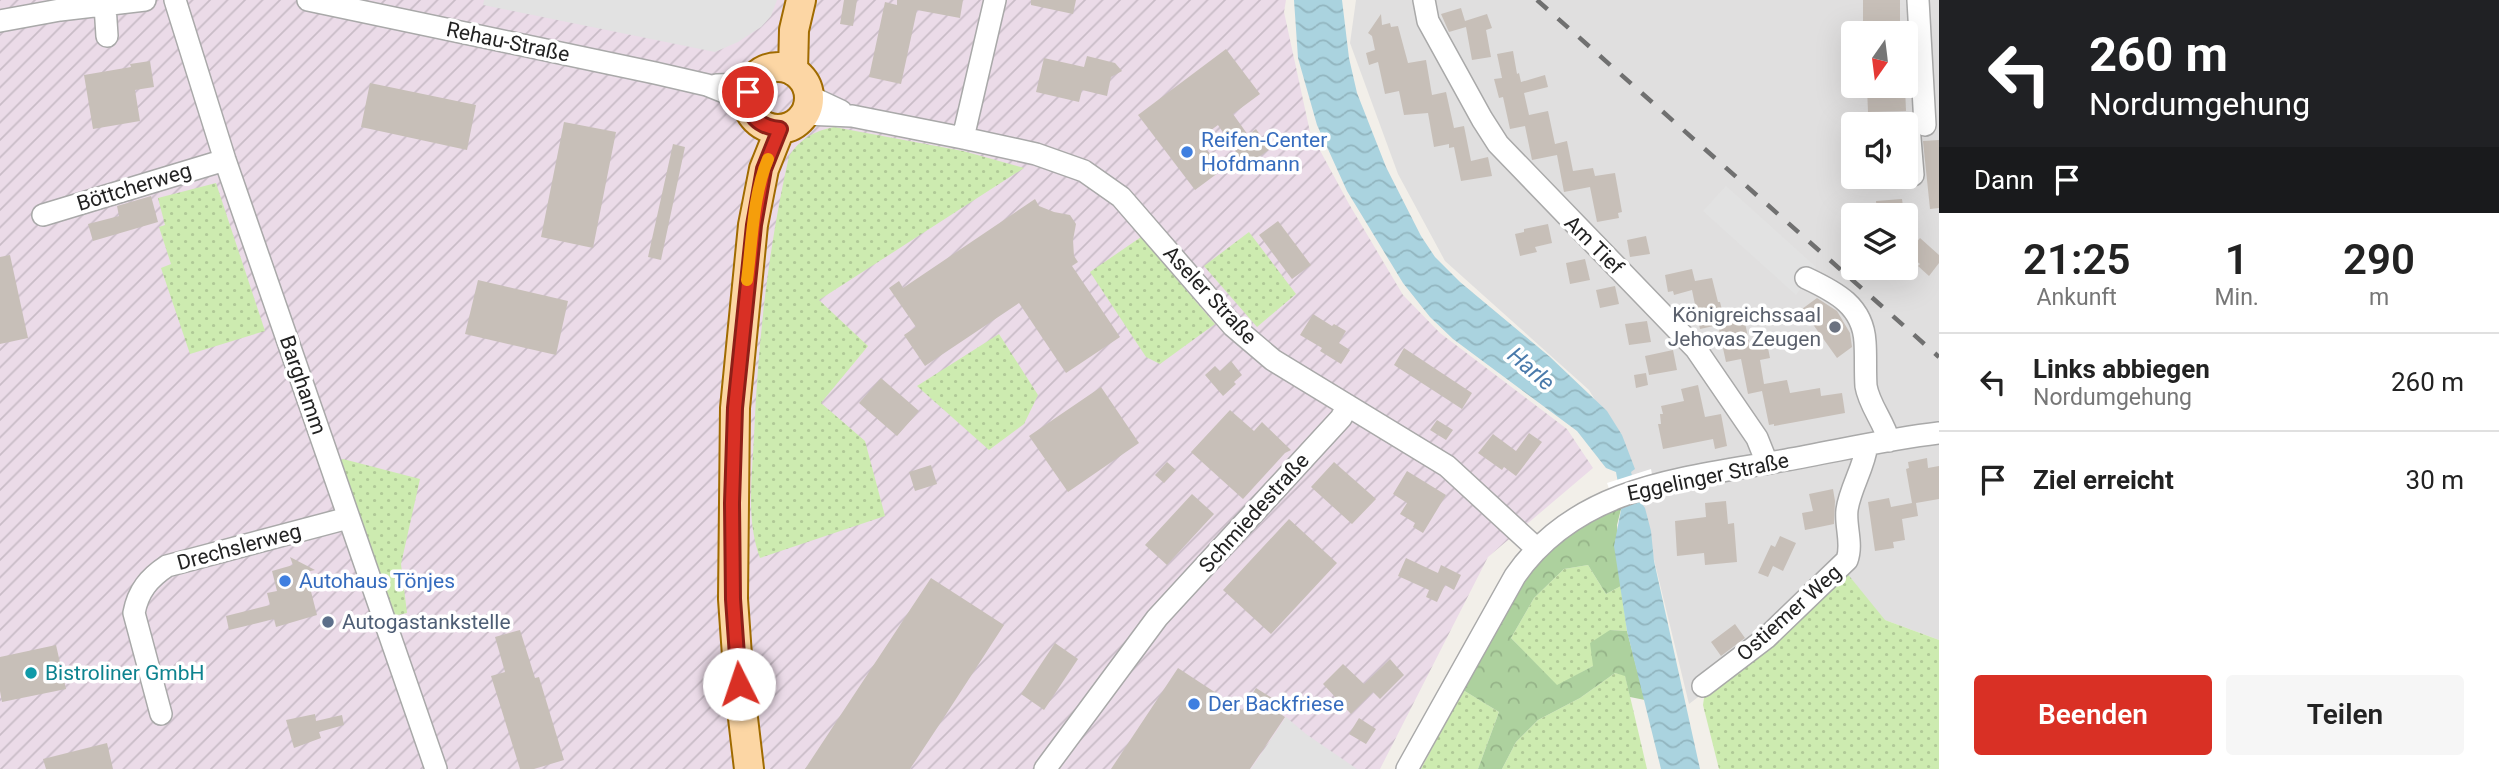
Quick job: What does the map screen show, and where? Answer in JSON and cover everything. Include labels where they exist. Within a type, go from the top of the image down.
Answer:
[{"type":"main road","points":[[749,769],[733,599],[735,408],[743,313],[764,169],[767,96],[794,30],[801,0]]},
{"type":"main road","points":[[806,85],[807,105],[798,121],[767,96],[806,85]]},
{"type":"street","points":[[0,21],[60,10],[145,0]]},
{"type":"street","name":"Barghamm","points":[[175,0],[225,160],[436,769]]},
{"type":"street","name":"Rehau-Straße","points":[[308,0],[767,96]]},
{"type":"street","points":[[963,138],[995,0]]},
{"type":"street","name":"Am Tief","points":[[1423,0],[1428,21],[1498,144],[1696,349],[1757,438],[1767,463]]},
{"type":"street","points":[[1918,0],[1929,28],[1920,125]]},
{"type":"street","points":[[105,5],[107,36]]},
{"type":"street","name":"Aseler Straße","points":[[807,105],[1053,159],[1084,171],[1104,183],[1121,197],[1227,320],[1252,343],[1273,360],[1347,407],[1447,466],[1536,548]]},
{"type":"street","name":"Böttcherweg","points":[[43,215],[225,160]]},
{"type":"street","points":[[1806,278],[1833,290],[1844,299],[1861,321],[1865,343],[1866,387],[1885,426],[1889,441]]},
{"type":"street","name":"Schmiedestraße","points":[[1045,769],[1157,618],[1332,428],[1347,407]]},
{"type":"street","name":"Eggelinger Straße","points":[[1407,769],[1508,587],[1536,548],[1580,514],[1613,498],[1654,485],[1939,433]]},
{"type":"street","name":"Ostiemer Weg","points":[[1703,686],[1766,638],[1847,560],[1847,511],[1864,464],[1867,445]]},
{"type":"street","name":"Drechslerweg","points":[[160,714],[134,613],[136,600],[152,576],[167,566],[348,518]]},
{"type":"shaded area","points":[[0,0],[1286,0],[1284,12],[1310,132],[1403,295],[1440,333],[1567,429],[1593,468],[1488,557],[1380,769],[0,769]]},
{"type":"shaded area","points":[[484,0],[777,0],[771,16],[761,27],[738,42],[715,52],[483,5]]},
{"type":"shaded area","points":[[1356,0],[1939,0],[1939,640],[1885,620],[1780,635],[1689,704],[1641,506],[1620,441],[1589,390],[1445,261],[1398,174],[1350,43]]},
{"type":"shaded area","points":[[1726,186],[1816,267],[1796,295],[1703,211]]},
{"type":"shaded area","points":[[1286,717],[1306,734],[1357,769],[1251,769]]},
{"type":"green space","points":[[834,127],[963,151],[1024,168],[819,300],[868,346],[821,403],[865,441],[885,516],[760,558],[751,514],[751,483],[761,331],[775,226],[789,156],[808,137]]},
{"type":"green space","points":[[216,183],[265,331],[190,354],[161,268],[171,264],[159,227],[165,225],[158,198]]},
{"type":"green space","points":[[1249,232],[1296,294],[1257,327],[1204,266]]},
{"type":"green space","points":[[1141,237],[1215,324],[1160,364],[1146,357],[1090,272]]},
{"type":"green space","points":[[999,334],[1038,395],[1024,424],[989,450],[917,386]]},
{"type":"green space","points":[[339,460],[420,479],[401,564],[407,613],[393,616]]},
{"type":"green space","points":[[1622,505],[1617,525],[1621,586],[1606,594],[1588,565],[1564,569],[1534,598],[1511,638],[1557,685],[1593,666],[1590,643],[1610,630],[1627,631],[1645,700],[1630,697],[1625,676],[1615,673],[1580,698],[1538,720],[1516,742],[1502,769],[1478,769],[1499,712],[1463,690],[1516,590],[1552,543]]},
{"type":"green space","points":[[1588,565],[1606,594],[1621,586],[1627,631],[1610,630],[1593,666],[1557,686],[1511,638],[1534,598],[1564,569]]},
{"type":"green space","points":[[1846,572],[1885,620],[1939,640],[1939,769],[1719,769],[1703,705],[1705,691]]},
{"type":"green space","points":[[1615,673],[1625,675],[1647,769],[1502,769],[1516,742],[1538,720],[1580,698]]},
{"type":"green space","points":[[1463,690],[1499,712],[1478,769],[1421,769]]},
{"type":"water","name":"Harle","points":[[1294,0],[1342,0],[1349,58],[1357,93],[1386,167],[1421,236],[1435,257],[1460,282],[1550,357],[1607,411],[1622,435],[1635,469],[1631,472],[1651,531],[1654,561],[1700,769],[1661,769],[1627,631],[1614,546],[1622,505],[1616,472],[1606,468],[1577,431],[1453,339],[1430,317],[1403,283],[1347,191],[1317,125],[1298,58]]},
{"type":"pier","points":[[1651,469],[1656,496],[1616,508],[1607,483]]},
{"type":"building","points":[[844,0],[857,0],[853,26],[840,24]]},
{"type":"building","points":[[897,0],[963,0],[960,18],[917,10],[901,84],[869,77],[885,2],[897,5]]},
{"type":"building","points":[[1031,0],[1076,0],[1073,14],[1031,5]]},
{"type":"building","points":[[1863,0],[1900,0],[1900,21],[1863,21]]},
{"type":"building","points":[[1461,8],[1465,21],[1487,14],[1492,28],[1486,30],[1491,57],[1472,60],[1466,27],[1449,32],[1441,14]]},
{"type":"building","points":[[1381,14],[1382,25],[1390,23],[1391,27],[1398,26],[1408,63],[1426,60],[1432,95],[1446,92],[1454,128],[1464,126],[1471,161],[1488,157],[1492,176],[1461,181],[1454,147],[1449,148],[1449,144],[1434,147],[1428,113],[1404,115],[1399,91],[1385,94],[1378,62],[1369,65],[1366,53],[1375,50],[1372,36],[1368,33]]},
{"type":"building","points":[[1226,49],[1260,94],[1233,114],[1248,135],[1256,129],[1270,149],[1252,162],[1247,154],[1240,158],[1218,125],[1199,139],[1222,170],[1195,190],[1138,115]]},
{"type":"building","points":[[1513,51],[1521,82],[1545,75],[1548,87],[1524,93],[1529,115],[1548,111],[1555,144],[1567,141],[1573,171],[1593,168],[1595,176],[1615,173],[1622,212],[1618,213],[1619,218],[1597,222],[1590,187],[1564,192],[1557,155],[1532,160],[1525,126],[1510,129],[1503,97],[1499,98],[1494,79],[1502,78],[1497,54]]},
{"type":"building","points":[[1087,56],[1115,63],[1122,71],[1111,77],[1107,96],[1082,90],[1079,102],[1036,92],[1044,58],[1084,67]]},
{"type":"building","points":[[150,61],[154,87],[135,90],[140,121],[93,129],[84,75]]},
{"type":"building","points":[[370,83],[476,105],[467,150],[361,127]]},
{"type":"building","points":[[1867,98],[1905,98],[1906,111],[1868,112]]},
{"type":"building","points":[[564,122],[616,132],[593,248],[541,237]]},
{"type":"building","points":[[1939,140],[1939,208],[1930,209],[1923,141]]},
{"type":"building","points":[[673,144],[685,147],[661,260],[648,257]]},
{"type":"building","points":[[151,196],[158,222],[93,241],[88,224],[119,216],[117,206]]},
{"type":"building","points":[[1035,199],[1039,206],[1070,215],[1076,224],[1073,240],[1074,256],[1078,262],[1072,266],[1120,337],[1066,373],[1019,303],[925,366],[904,335],[916,327],[889,288],[899,281],[903,288]]},
{"type":"building","points":[[1902,199],[1902,203],[1876,203]]},
{"type":"building","points":[[1278,221],[1311,265],[1292,279],[1259,235]]},
{"type":"building","points":[[1548,224],[1552,243],[1535,247],[1537,252],[1520,256],[1515,234],[1524,232],[1524,229]]},
{"type":"building","points":[[1646,236],[1650,254],[1630,257],[1627,240]]},
{"type":"building","points":[[1920,238],[1939,255],[1939,263],[1929,276],[1918,266]]},
{"type":"building","points":[[10,255],[28,338],[0,344],[0,257]]},
{"type":"building","points":[[1585,259],[1590,280],[1570,284],[1566,263]]},
{"type":"building","points":[[1692,269],[1695,281],[1712,278],[1724,318],[1743,314],[1750,346],[1767,343],[1770,358],[1760,360],[1764,384],[1787,380],[1790,393],[1820,388],[1821,396],[1842,393],[1845,413],[1769,425],[1762,391],[1748,394],[1741,359],[1726,362],[1718,325],[1700,329],[1692,290],[1674,295],[1673,291],[1668,292],[1665,275]]},
{"type":"building","points":[[478,280],[568,301],[556,355],[465,334]]},
{"type":"building","points":[[1615,286],[1619,304],[1600,308],[1596,290]]},
{"type":"building","name":"Königreichssaal Jehovas Zeugen","points":[[1817,298],[1837,311],[1850,333],[1852,347],[1837,358],[1802,309]]},
{"type":"building","points":[[1313,314],[1346,331],[1339,343],[1350,350],[1341,364],[1300,335]]},
{"type":"building","points":[[1647,321],[1651,342],[1629,345],[1625,324]]},
{"type":"building","points":[[1404,348],[1472,393],[1462,409],[1394,365]]},
{"type":"building","points":[[1673,350],[1677,370],[1649,375],[1645,356]]},
{"type":"building","points":[[1231,361],[1242,375],[1223,396],[1205,375],[1215,366],[1220,371]]},
{"type":"building","points":[[1646,373],[1648,385],[1636,388],[1634,375]]},
{"type":"building","points":[[881,378],[919,411],[897,436],[859,403]]},
{"type":"building","points":[[1698,385],[1705,417],[1721,414],[1727,446],[1715,449],[1713,439],[1663,449],[1658,424],[1661,424],[1660,414],[1663,414],[1661,406],[1684,401],[1681,389]]},
{"type":"building","points":[[1101,387],[1139,443],[1068,492],[1029,436]]},
{"type":"building","points":[[1230,410],[1254,431],[1262,422],[1291,450],[1285,453],[1243,499],[1191,452]]},
{"type":"building","points":[[1437,420],[1453,430],[1446,440],[1430,430]]},
{"type":"building","points":[[1529,433],[1542,442],[1516,476],[1504,467],[1502,470],[1478,453],[1493,434],[1516,451]]},
{"type":"building","points":[[1927,458],[1928,468],[1939,466],[1939,499],[1916,503],[1918,516],[1902,519],[1905,540],[1893,542],[1894,548],[1875,551],[1868,502],[1889,498],[1891,507],[1912,503],[1906,469],[1909,468],[1908,462]]},
{"type":"building","points":[[1167,462],[1176,470],[1164,483],[1155,475]]},
{"type":"building","points":[[1334,462],[1376,499],[1352,524],[1311,487]]},
{"type":"building","points":[[931,465],[937,484],[915,491],[909,472]]},
{"type":"building","points":[[1407,471],[1446,495],[1423,533],[1413,527],[1415,523],[1400,514],[1407,503],[1393,494]]},
{"type":"building","points":[[1833,489],[1834,524],[1805,530],[1802,513],[1813,511],[1809,494]]},
{"type":"building","points":[[1192,494],[1214,514],[1167,565],[1145,545]]},
{"type":"building","points":[[1726,501],[1728,524],[1734,523],[1737,562],[1705,565],[1704,553],[1677,556],[1675,521],[1706,517],[1705,503]]},
{"type":"building","points":[[1289,519],[1337,563],[1271,634],[1223,590]]},
{"type":"building","points":[[1780,536],[1796,543],[1783,571],[1773,566],[1768,577],[1758,573],[1771,545],[1775,547]]},
{"type":"building","points":[[290,557],[315,570],[306,572],[317,615],[276,627],[274,619],[229,630],[226,616],[270,605],[267,593],[277,591],[272,571],[293,565]]},
{"type":"building","points":[[1406,558],[1438,573],[1441,565],[1461,575],[1454,590],[1445,585],[1437,602],[1426,597],[1429,590],[1398,576]]},
{"type":"building","points":[[931,578],[1004,625],[943,719],[910,769],[805,769]]},
{"type":"building","points":[[1735,624],[1745,638],[1721,656],[1711,642]]},
{"type":"building","points":[[520,630],[535,678],[539,677],[564,760],[534,769],[520,769],[491,676],[505,672],[495,637]]},
{"type":"building","points":[[1055,643],[1078,659],[1044,710],[1021,694]]},
{"type":"building","name":"Bistroliner GmbH","points":[[56,645],[66,689],[2,702],[0,657]]},
{"type":"building","points":[[1390,659],[1404,675],[1380,699],[1373,692],[1351,714],[1323,684],[1343,664],[1364,684]]},
{"type":"building","points":[[1178,668],[1242,710],[1256,688],[1272,698],[1267,705],[1285,717],[1250,769],[1111,769]]},
{"type":"building","points":[[315,714],[316,721],[342,715],[344,725],[319,732],[321,738],[294,748],[286,720]]},
{"type":"building","points":[[1359,718],[1376,729],[1366,744],[1349,734]]},
{"type":"building","points":[[107,743],[113,769],[46,769],[43,759]]},
{"type":"railway","points":[[1537,0],[1939,357]]},
{"type":"slow traffic","points":[[747,280],[754,225],[768,159]]},
{"type":"place","name":"Reifen-Center Hofdmann","points":[[1187,152]]},
{"type":"place","name":"Königreichssaal Jehovas Zeugen","points":[[1835,327]]},
{"type":"place","name":"Autohaus Tönjes","points":[[285,581]]},
{"type":"place","name":"Autogastankstelle","points":[[328,622]]},
{"type":"place","name":"Bistroliner GmbH","points":[[31,673]]},
{"type":"place","name":"Der Backfriese","points":[[1194,704]]},
{"type":"route","points":[[739,684],[733,599],[735,408],[754,225],[764,169],[780,129],[761,125],[754,118],[747,102],[748,92]]}]
